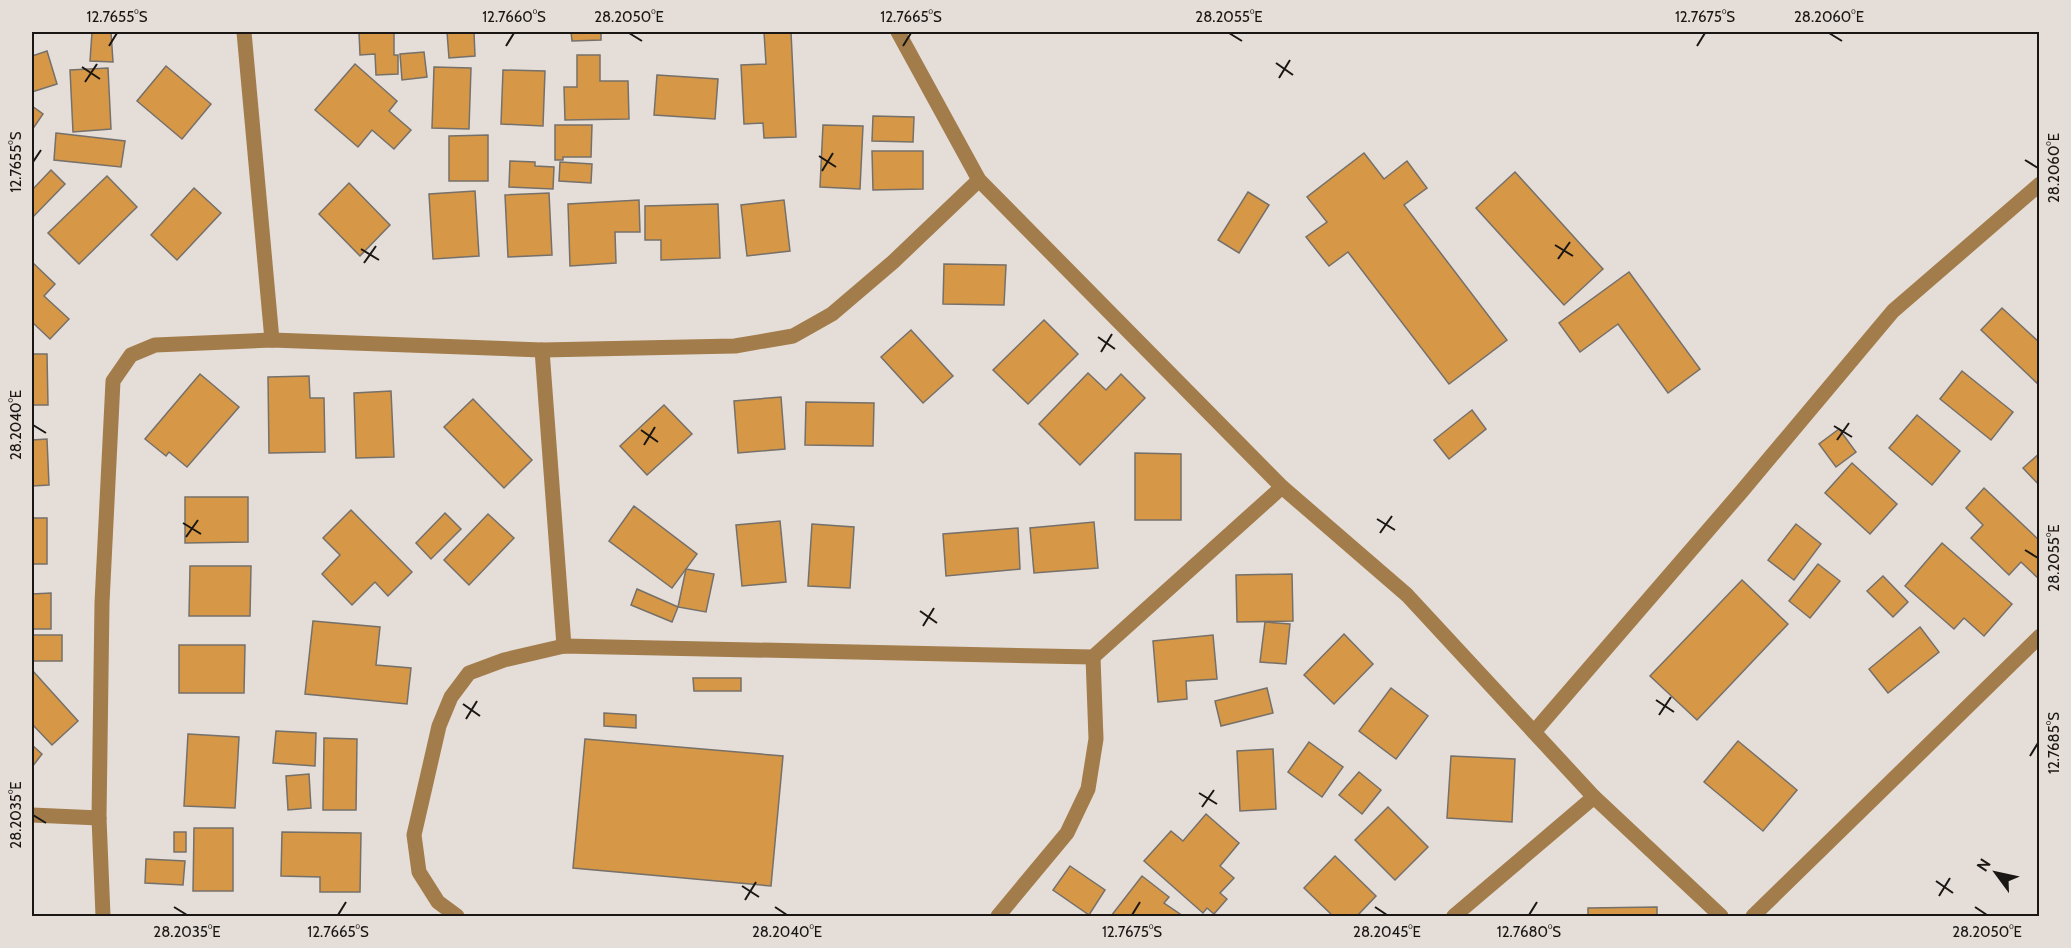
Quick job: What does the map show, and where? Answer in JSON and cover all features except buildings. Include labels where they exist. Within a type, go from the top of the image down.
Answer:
[{"type":"street","points":[[244,32],[272,340]]},
{"type":"street","points":[[898,32],[979,180],[1282,487],[1407,595],[1594,797],[1721,916]]},
{"type":"street","points":[[103,916],[99,818],[102,603],[113,381],[131,355],[155,345],[272,340],[542,350],[735,346],[793,336],[832,314],[893,262],[979,180]]},
{"type":"street","points":[[1534,732],[1742,491],[1893,311],[2040,184]]},
{"type":"street","points":[[542,350],[564,646]]},
{"type":"street","points":[[457,916],[438,902],[419,872],[414,835],[439,726],[451,696],[469,673],[504,660],[564,646],[1093,657],[1282,487]]},
{"type":"street","points":[[1753,916],[2040,636]]},
{"type":"street","points":[[998,916],[1067,833],[1088,789],[1096,739],[1093,657]]},
{"type":"street","points":[[1454,916],[1594,797]]},
{"type":"street","points":[[32,815],[99,818]]}]
